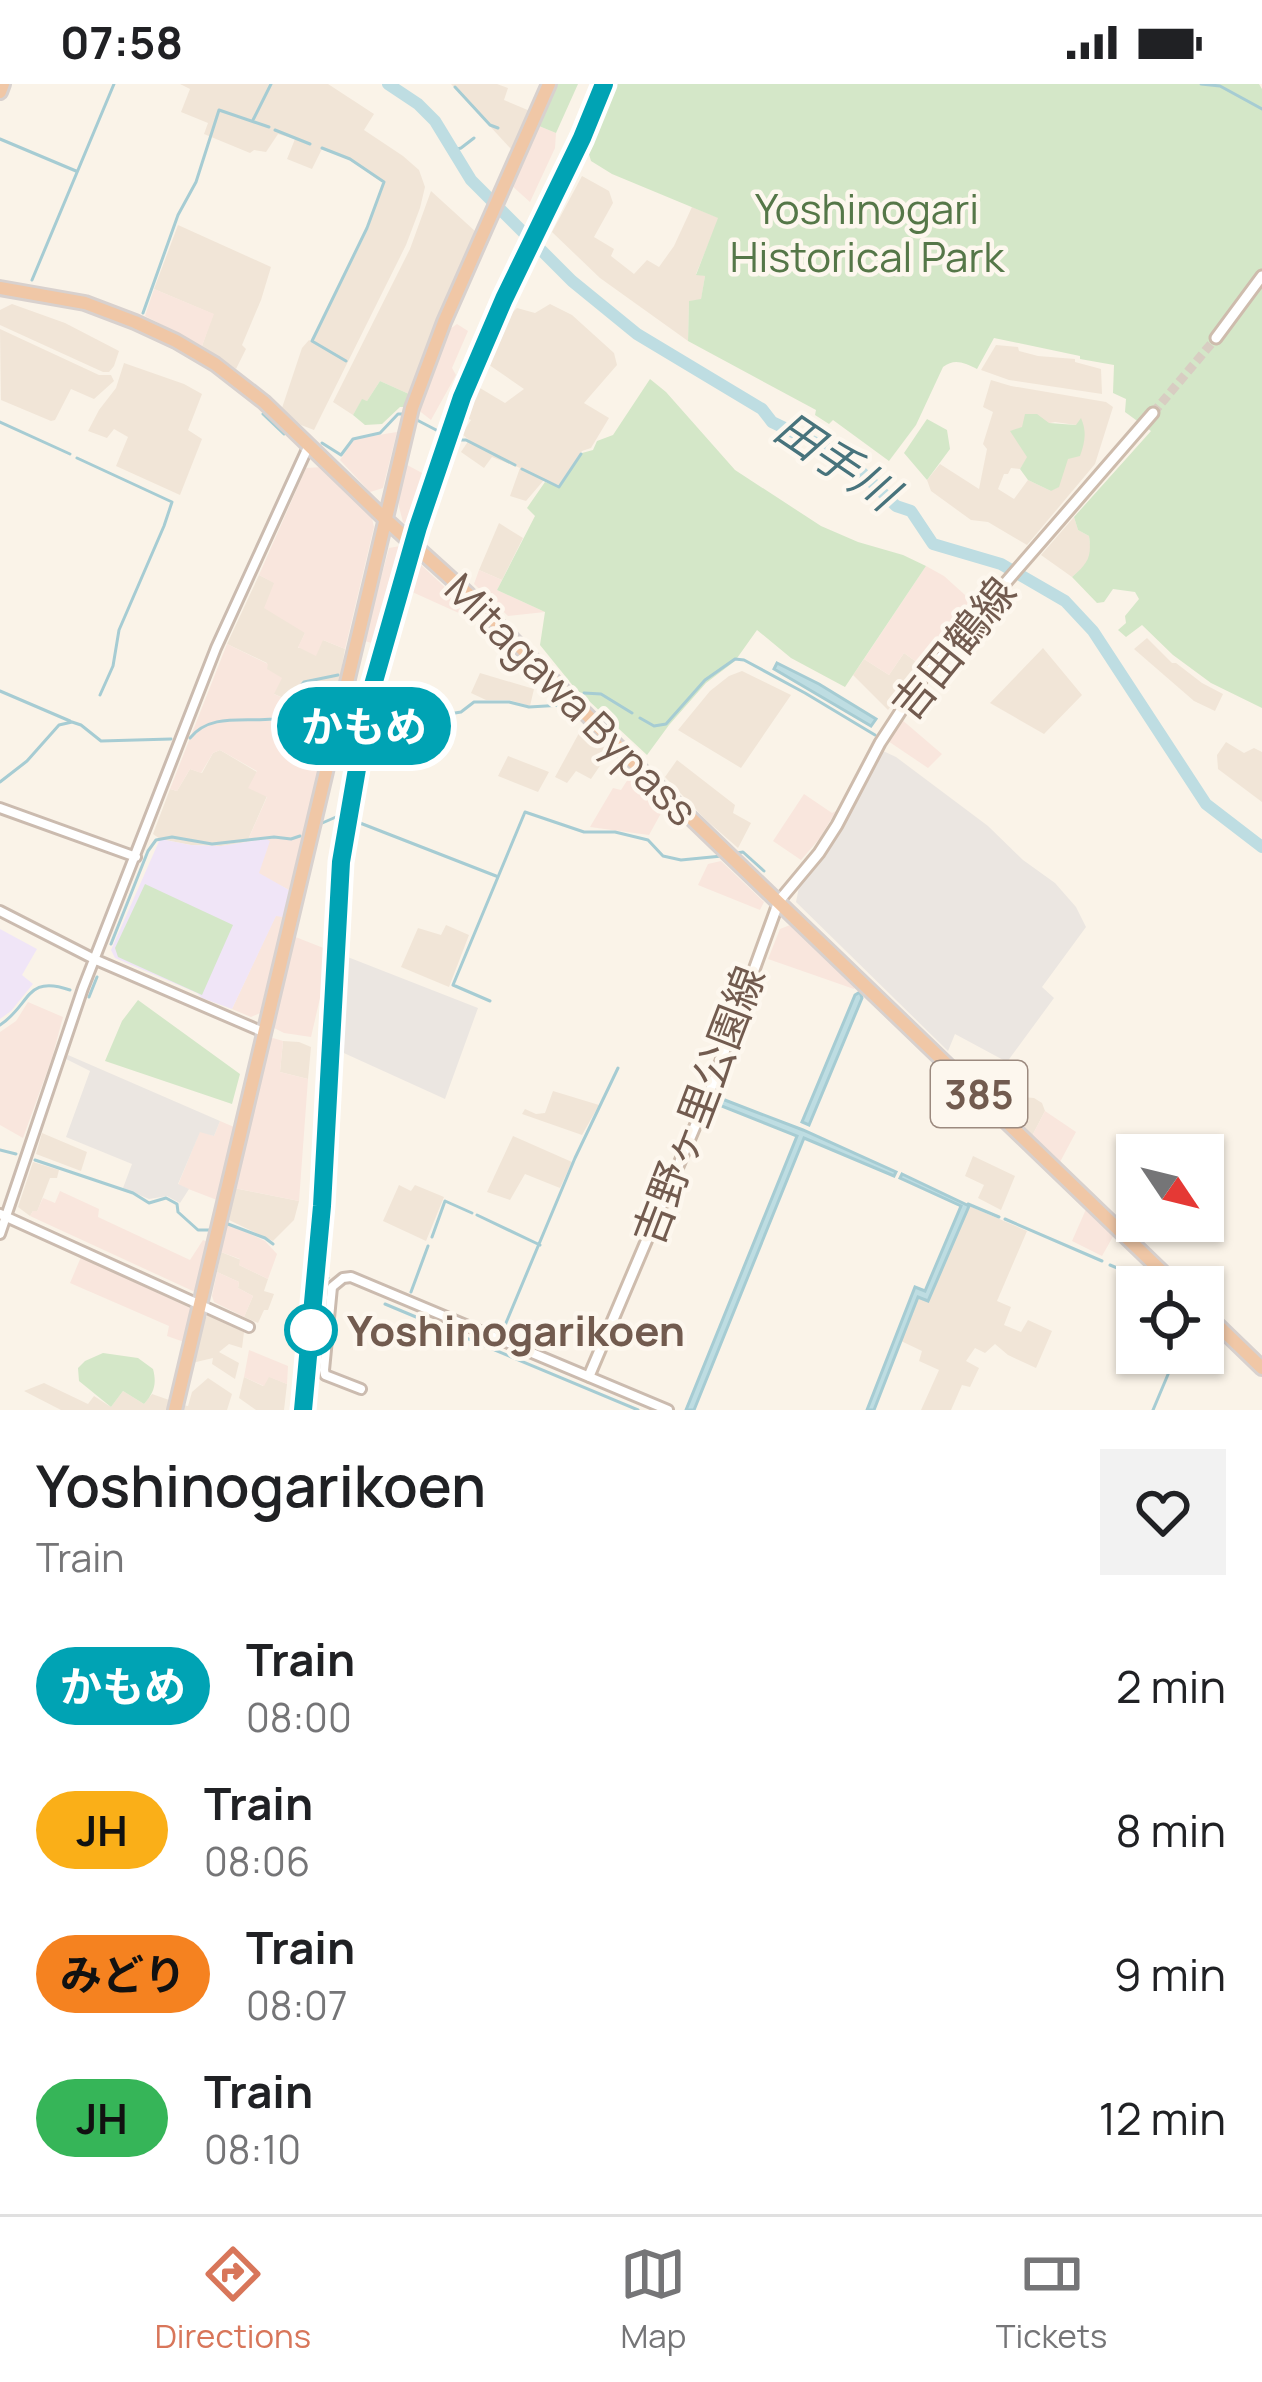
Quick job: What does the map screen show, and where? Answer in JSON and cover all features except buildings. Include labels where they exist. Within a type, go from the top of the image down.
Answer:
[{"type":"highway","points":[[175,1410],[412,408],[550,84]]},
{"type":"highway","name":"Mitagawa Bypass","points":[[0,288],[85,303],[176,341],[250,390],[468,594],[640,769],[779,901]]},
{"type":"highway","name":"385","points":[[779,901],[1156,1266]]},
{"type":"highway","points":[[1224,1331],[1262,1368]]},
{"type":"main road","points":[[1216,338],[1262,276]]},
{"type":"main road","name":"吉田鶴線","points":[[779,901],[828,839],[921,680],[1153,412]]},
{"type":"main road","name":"吉野ヶ里公園線","points":[[589,1376],[710,1091],[779,901]]},
{"type":"street","points":[[0,1234],[94,959],[216,648],[309,444]]},
{"type":"street","points":[[0,808],[136,857]]},
{"type":"street","points":[[0,911],[94,959],[263,1032]]},
{"type":"street","points":[[3,1215],[249,1327]]},
{"type":"street","points":[[361,1389],[325,1375],[324,1370],[332,1287],[343,1278],[351,1277],[668,1410]]},
{"type":"shaded area","points":[[180,84],[328,84],[374,114],[364,130],[419,170],[425,187],[406,245],[314,430],[282,408],[309,340],[338,357],[313,340],[368,229],[383,183],[350,160],[322,149],[312,169],[287,159],[295,139],[278,134],[266,152],[250,153],[204,134],[208,123],[181,112],[190,89]]},
{"type":"shaded area","points":[[451,84],[497,84],[508,88],[504,100],[530,111],[511,149]]},
{"type":"shaded area","points":[[539,126],[556,133],[555,148],[530,202],[511,185]]},
{"type":"shaded area","points":[[582,176],[609,191],[613,203],[594,237],[614,249],[611,256],[634,274],[647,260],[659,267],[692,207],[719,218],[696,274],[705,276],[701,300],[689,301],[688,341],[600,278],[552,232]]},
{"type":"shaded area","points":[[431,191],[476,232],[409,394],[380,381],[353,415],[333,402],[410,249]]},
{"type":"shaded area","points":[[178,225],[271,267],[236,369],[202,346],[213,314],[154,289]]},
{"type":"shaded area","points":[[154,289],[214,314],[202,346],[145,316]]},
{"type":"shaded area","points":[[12,304],[65,323],[119,351],[114,366],[103,372],[0,325],[0,310]]},
{"type":"shaded area","points":[[550,304],[572,315],[614,353],[617,365],[584,403],[609,418],[591,448],[582,451],[559,485],[544,480],[526,501],[510,496],[520,468],[492,457],[484,468],[461,452],[469,440],[462,434],[471,420],[465,417],[475,385],[505,403],[524,389],[482,360],[495,329],[517,308],[535,313]]},
{"type":"shaded area","points":[[457,324],[468,331],[452,368],[456,375],[431,420],[417,409],[447,331]]},
{"type":"shaded area","points":[[0,329],[99,375],[111,375],[114,381],[94,399],[71,389],[51,421],[1,400]]},
{"type":"shaded area","points":[[996,345],[1075,359],[1101,369],[1102,394],[1009,380],[981,370]]},
{"type":"shaded area","points":[[124,363],[202,394],[188,430],[202,439],[180,495],[116,466],[128,437],[114,429],[107,438],[88,431],[116,388]]},
{"type":"shaded area","points":[[991,380],[1113,407],[1095,464],[1027,545],[988,522],[971,520],[931,491],[927,480],[940,464],[979,489],[987,449],[983,444],[993,412],[983,407]],"holes":[[[1055,422],[1076,425],[1051,491],[1028,480],[1014,499],[998,489],[1004,474],[1011,468],[1020,469],[1028,457],[1011,431]]]},
{"type":"shaded area","points":[[397,432],[383,488],[370,492],[340,460],[354,439]]},
{"type":"shaded area","points":[[407,465],[426,475],[411,528],[403,522],[399,507]]},
{"type":"shaded area","points":[[323,467],[371,514],[374,527],[345,649],[323,640],[316,656],[298,647],[305,633],[264,608],[274,583],[259,575],[306,468]]},
{"type":"shaded area","points":[[1074,517],[1078,530],[1089,536],[1091,553],[1088,563],[1072,577],[1041,555]]},
{"type":"shaded area","points":[[499,523],[523,538],[502,580],[479,570]]},
{"type":"shaded area","points":[[389,548],[404,549],[376,644],[364,641]]},
{"type":"shaded area","points":[[420,564],[464,605],[461,614],[410,591]]},
{"type":"shaded area","points":[[926,566],[975,604],[922,666],[904,653],[889,675],[864,659]]},
{"type":"shaded area","points":[[479,570],[502,580],[497,590],[545,612],[508,616],[474,584]]},
{"type":"shaded area","points":[[259,575],[275,583],[305,633],[298,648],[323,640],[345,649],[337,693],[302,702],[271,721],[286,699],[274,694],[267,663],[227,644]]},
{"type":"shaded area","points":[[1147,638],[1172,663],[1223,694],[1215,711],[1194,701],[1134,649]]},
{"type":"shaded area","points":[[227,644],[268,664],[267,669],[282,678],[274,694],[287,700],[275,719],[302,702],[337,693],[289,890],[258,874],[266,839],[247,842],[267,797],[248,788],[257,771],[220,750],[201,773],[190,769],[177,791],[170,789]]},
{"type":"shaded area","points":[[1043,648],[1082,695],[1044,734],[990,703]]},
{"type":"shaded area","points":[[904,653],[922,666],[888,710],[853,675],[864,659],[889,675]]},
{"type":"shaded area","points":[[742,671],[791,695],[741,768],[678,730],[710,691]]},
{"type":"shaded area","points":[[480,673],[534,689],[530,706],[486,700],[471,693]]},
{"type":"shaded area","points":[[901,719],[942,754],[928,768],[888,741]]},
{"type":"shaded area","points":[[584,724],[610,751],[591,779],[576,771],[567,783],[555,777]]},
{"type":"shaded area","points":[[1226,742],[1244,753],[1254,748],[1262,752],[1262,802],[1218,769],[1217,755]]},
{"type":"shaded area","points":[[220,750],[257,772],[267,796],[247,842],[191,845],[153,834],[170,789],[177,791],[190,769],[202,773],[213,753]]},
{"type":"shaded area","points":[[881,750],[988,826],[1055,883],[1086,927],[1042,987],[1054,998],[1007,1062],[955,1034],[948,1051],[796,902],[800,882],[826,852]]},
{"type":"shaded area","points":[[508,756],[549,772],[538,792],[498,776]]},
{"type":"shaded area","points":[[677,760],[735,805],[733,813],[751,823],[738,848],[665,777]]},
{"type":"shaded area","points":[[632,773],[665,806],[649,835],[590,827],[613,788],[621,790]]},
{"type":"shaded area","points":[[804,794],[832,813],[836,811],[801,860],[773,841]]},
{"type":"shaded area","points":[[160,839],[221,846],[270,841],[259,873],[289,890],[283,917],[276,916],[232,1009],[115,958],[111,950]]},
{"type":"shaded area","points":[[721,861],[764,902],[760,910],[698,885],[708,864]]},
{"type":"shaded area","points":[[276,915],[283,917],[260,1013],[251,1017],[232,1009]]},
{"type":"shaded area","points":[[446,925],[469,935],[449,987],[401,967],[418,928],[441,935]]},
{"type":"shaded area","points":[[790,925],[856,984],[854,989],[768,959],[780,929]]},
{"type":"shaded area","points":[[0,929],[37,949],[22,975],[33,984],[0,1019]]},
{"type":"shaded area","points":[[293,936],[326,949],[311,1037],[272,1027]]},
{"type":"shaded area","points":[[340,954],[478,1008],[445,1099],[335,1049]]},
{"type":"shaded area","points":[[28,1002],[63,1017],[23,1138],[0,1125],[0,1032],[16,1021]]},
{"type":"shaded area","points":[[273,1038],[283,1041],[280,1072],[308,1079],[299,1201],[234,1188]]},
{"type":"shaded area","points":[[283,1041],[311,1047],[308,1079],[280,1072]]},
{"type":"shaded area","points":[[68,1055],[220,1121],[214,1136],[200,1132],[178,1184],[189,1189],[180,1203],[167,1196],[149,1199],[123,1188],[132,1164],[66,1137],[90,1071],[66,1059]]},
{"type":"shaded area","points":[[553,1091],[599,1105],[582,1135],[522,1114],[525,1109],[545,1113]]},
{"type":"shaded area","points":[[989,1094],[1042,1103],[1045,1111],[1032,1136]]},
{"type":"shaded area","points":[[1045,1111],[1076,1132],[1060,1162],[1032,1136]]},
{"type":"shaded area","points":[[220,1121],[234,1127],[217,1200],[178,1185],[200,1131],[214,1136]]},
{"type":"shaded area","points":[[42,1133],[87,1152],[81,1171],[36,1154]]},
{"type":"shaded area","points":[[513,1136],[572,1162],[560,1188],[525,1174],[510,1200],[487,1192]]},
{"type":"shaded area","points":[[973,1156],[1015,1176],[1001,1210],[978,1198],[984,1185],[965,1176]]},
{"type":"shaded area","points":[[33,1162],[59,1170],[57,1178],[50,1178],[37,1212],[30,1216],[18,1207]]},
{"type":"shaded area","points":[[399,1185],[411,1191],[415,1185],[444,1197],[426,1241],[383,1221]]},
{"type":"shaded area","points":[[234,1188],[299,1201],[294,1220],[273,1241],[229,1220]]},
{"type":"shaded area","points":[[60,1191],[99,1209],[98,1217],[190,1260],[203,1240],[208,1242],[195,1292],[30,1216],[43,1198],[55,1203]]},
{"type":"shaded area","points":[[969,1206],[1027,1231],[997,1301],[1011,1307],[1004,1325],[1021,1332],[1028,1320],[1052,1331],[1036,1368],[995,1344],[985,1353],[975,1348],[966,1361],[979,1368],[970,1387],[962,1385],[951,1410],[921,1410],[939,1370],[919,1361],[922,1351],[901,1341],[919,1296],[928,1300]]},
{"type":"shaded area","points":[[1087,1207],[1115,1233],[1102,1256],[1072,1241]]},
{"type":"shaded area","points":[[231,1225],[265,1241],[277,1254],[268,1279],[221,1252]]},
{"type":"shaded area","points":[[221,1252],[268,1279],[264,1291],[274,1294],[258,1323],[244,1317],[253,1296],[238,1288],[239,1282],[217,1272]]},
{"type":"shaded area","points":[[81,1257],[190,1308],[184,1342],[167,1336],[169,1326],[70,1283]]},
{"type":"shaded area","points":[[217,1272],[239,1282],[238,1288],[253,1296],[244,1317],[214,1302]]},
{"type":"shaded area","points":[[209,1315],[244,1332],[242,1348],[229,1344],[219,1352],[239,1363],[235,1379],[212,1364],[213,1358],[192,1363]]},
{"type":"shaded area","points":[[249,1350],[288,1366],[287,1384],[269,1377],[264,1386],[244,1377]]},
{"type":"shaded area","points":[[268,1376],[287,1384],[284,1410],[256,1410],[239,1398],[244,1377],[263,1386]]},
{"type":"shaded area","points":[[208,1378],[232,1394],[227,1410],[181,1410],[182,1405],[188,1406],[192,1392]]},
{"type":"shaded area","points":[[44,1383],[88,1404],[94,1396],[111,1407],[123,1391],[144,1404],[152,1394],[172,1401],[169,1410],[61,1410],[24,1391]]},
{"type":"green space","points":[[557,84],[578,84],[556,133],[539,126]]},
{"type":"green space","name":"Yoshinogari Historical Park","points":[[615,84],[1259,84],[1262,708],[1211,683],[1142,625],[1126,637],[1118,630],[1139,599],[1135,592],[1113,589],[1104,602],[1097,603],[1072,577],[1090,549],[1089,536],[1078,530],[1074,517],[1151,431],[1125,412],[1126,399],[1113,393],[1114,365],[994,338],[977,369],[956,362],[943,367],[916,425],[889,461],[833,420],[829,424],[815,415],[816,410],[688,341],[689,301],[701,299],[705,276],[696,275],[718,218],[591,161],[588,151]]},
{"type":"green space","name":"Yoshinogari Historical Park","points":[[650,379],[735,470],[821,526],[926,566],[845,687],[791,658],[757,630],[735,661],[706,683],[647,755],[574,687],[540,645],[545,612],[497,590],[535,516],[527,508],[545,482],[560,487],[582,453],[613,435]]},
{"type":"green space","points":[[380,381],[409,394],[404,407],[382,424],[365,425],[353,415]]},
{"type":"green space","points":[[1025,414],[1037,414],[1049,423],[1076,425],[1081,418],[1083,423],[1080,456],[1068,459],[1059,487],[1051,491],[1028,480],[1020,469],[1027,457],[1010,431],[1022,427]]},
{"type":"green space","points":[[927,419],[947,430],[950,449],[927,480],[904,453]]},
{"type":"green space","points":[[145,884],[233,925],[202,995],[118,957],[115,948]]},
{"type":"green space","points":[[138,1000],[240,1074],[232,1104],[105,1061],[122,1021]]},
{"type":"green space","points":[[103,1353],[138,1358],[153,1369],[154,1388],[144,1404],[123,1391],[111,1407],[79,1381],[78,1368]]},
{"type":"water","points":[[777,663],[876,719],[871,726],[774,669]]},
{"type":"water","points":[[860,992],[862,998],[809,1125],[802,1122]]},
{"type":"water","points":[[717,1097],[896,1172],[894,1176],[804,1138],[694,1410],[686,1410],[797,1136],[714,1103]]},
{"type":"water","points":[[902,1174],[969,1206],[928,1301],[918,1297],[874,1410],[867,1410],[915,1287],[925,1291],[961,1206],[900,1178]]},
{"type":"waterway","points":[[32,280],[114,84]]},
{"type":"waterway","points":[[253,120],[271,84]]},
{"type":"waterway","name":"田手川","points":[[388,84],[435,121],[471,180],[572,281],[637,334],[762,409],[772,422],[847,458],[896,506],[911,511],[933,544],[1001,564],[1065,601],[1093,631],[1206,804],[1262,847]]},
{"type":"waterway","points":[[1201,84],[1220,86],[1262,109]]},
{"type":"waterway","points":[[455,87],[498,128]]},
{"type":"waterway","points":[[143,313],[178,215],[196,182],[219,110],[269,127]]},
{"type":"waterway","points":[[275,130],[310,144]]},
{"type":"waterway","points":[[451,151],[474,138]]},
{"type":"waterway","points":[[0,139],[76,171]]},
{"type":"waterway","points":[[322,148],[350,159],[384,182],[312,341],[346,361]]},
{"type":"waterway","points":[[263,414],[284,434]]},
{"type":"waterway","points":[[322,443],[341,455],[353,439],[380,433],[398,414],[404,414]]},
{"type":"waterway","points":[[415,419],[440,432]]},
{"type":"waterway","points":[[0,422],[70,454]]},
{"type":"waterway","points":[[456,440],[466,440],[515,465]]},
{"type":"waterway","points":[[522,469],[559,487],[581,454]]},
{"type":"waterway","points":[[77,458],[172,502],[119,630],[113,666],[100,695]]},
{"type":"waterway","points":[[640,718],[654,726],[666,724],[705,680],[735,659],[875,735]]},
{"type":"waterway","points":[[190,738],[217,722],[273,719],[304,682],[338,675]]},
{"type":"waterway","points":[[355,679],[352,692],[360,699]]},
{"type":"waterway","points":[[0,691],[70,721]]},
{"type":"waterway","points":[[584,693],[601,694],[632,713]]},
{"type":"waterway","points":[[377,713],[399,721],[421,710],[461,712],[474,702],[563,705]]},
{"type":"waterway","points":[[0,782],[27,761],[59,725],[81,725],[101,741],[171,739]]},
{"type":"waterway","points":[[490,1001],[453,985],[525,812],[584,832],[615,832],[648,840],[663,856],[681,860],[722,856]]},
{"type":"waterway","points":[[320,824],[336,817]]},
{"type":"waterway","points":[[360,823],[496,876]]},
{"type":"waterway","points":[[111,944],[156,840],[172,837],[212,844],[300,836]]},
{"type":"waterway","points":[[737,853],[743,852],[764,871]]},
{"type":"waterway","points":[[89,997],[97,977]]},
{"type":"waterway","points":[[0,1025],[36,989],[70,990]]},
{"type":"waterway","points":[[503,1330],[618,1068]]},
{"type":"waterway","points":[[0,1150],[16,1154]]},
{"type":"waterway","points":[[35,1160],[133,1193],[149,1203],[166,1198],[198,1230],[211,1230]]},
{"type":"waterway","points":[[432,1237],[445,1201],[472,1213]]},
{"type":"waterway","points":[[968,1204],[999,1217]]},
{"type":"waterway","points":[[477,1215],[540,1245]]},
{"type":"waterway","points":[[1005,1219],[1102,1261]]},
{"type":"waterway","points":[[228,1224],[273,1244]]},
{"type":"waterway","points":[[411,1292],[428,1246]]},
{"type":"waterway","points":[[1110,1265],[1116,1267]]},
{"type":"waterway","points":[[324,1277],[328,1278]]},
{"type":"waterway","points":[[385,1304],[638,1410]]},
{"type":"waterway","points":[[1153,1410],[1168,1374]]},
{"type":"tunnel","points":[[1153,413],[1216,338]]},
{"type":"railway","points":[[304,1410],[322,1206],[341,862],[369,699],[462,396],[604,84]]},
{"type":"train","name":"かもめ","points":[[303,1410],[322,1206],[341,862],[369,699],[418,527],[462,397],[604,84]]},
{"type":"place","name":"Yoshinogarikoen","points":[[311,1330]]}]
